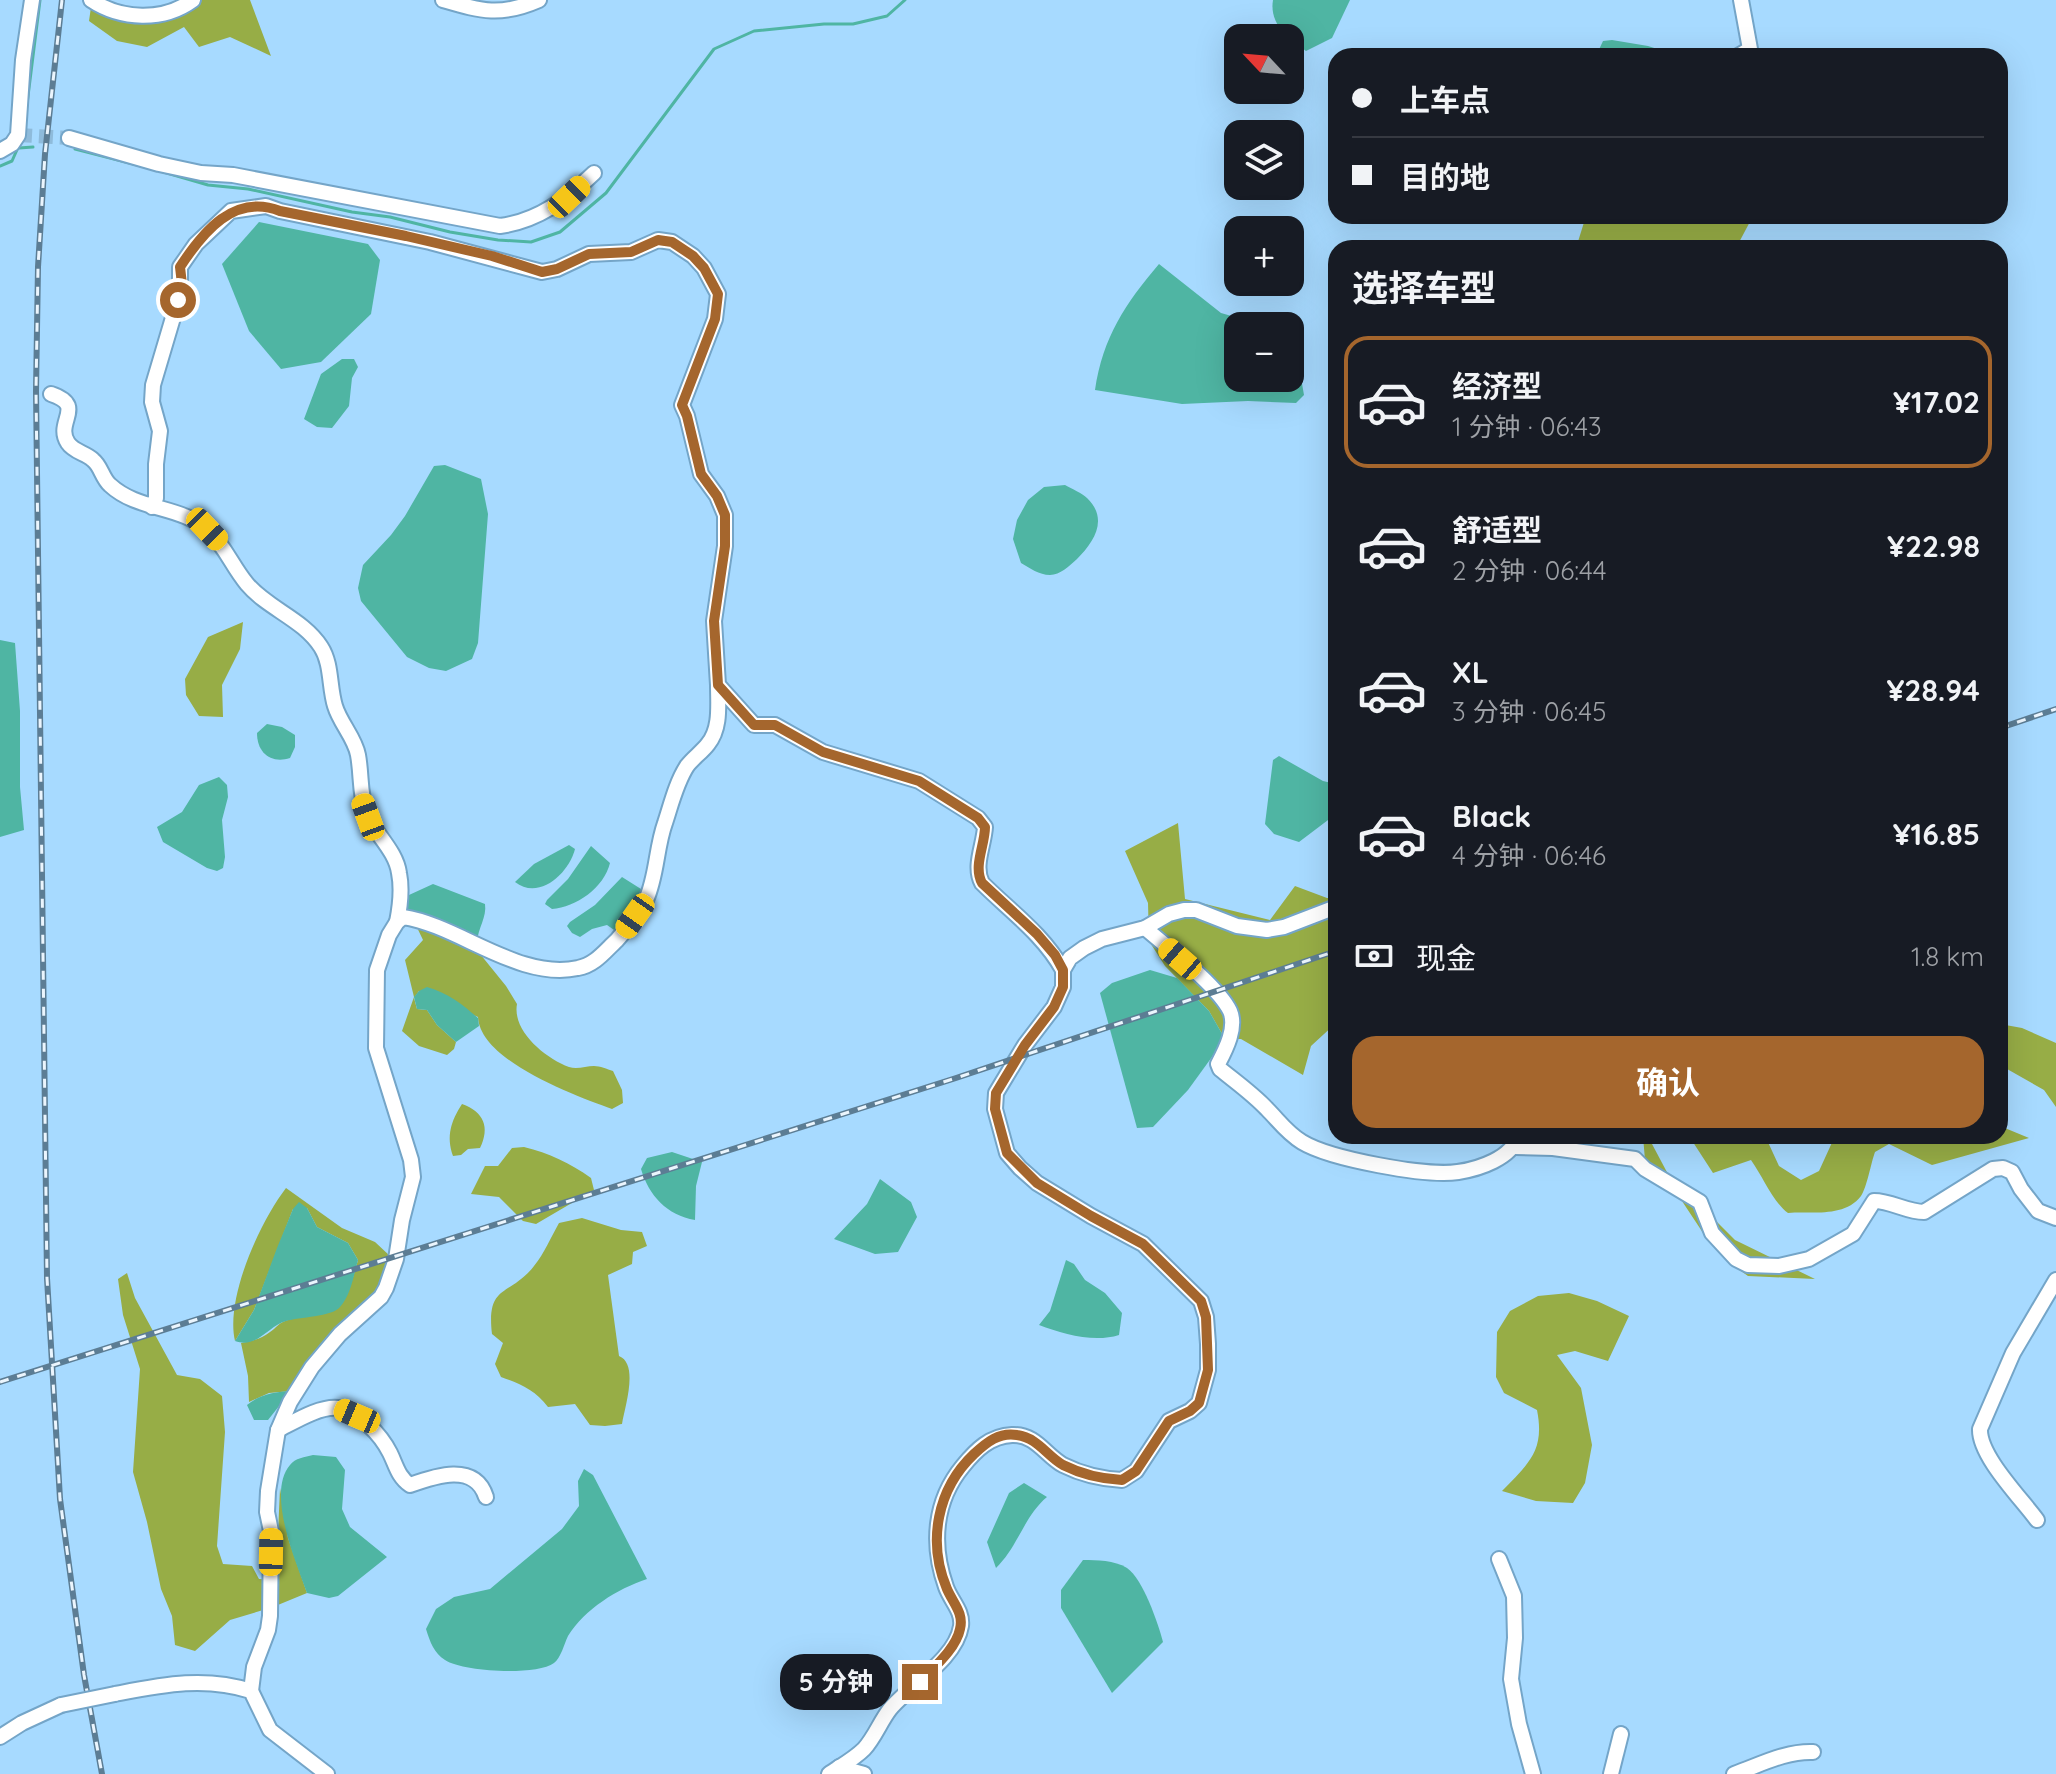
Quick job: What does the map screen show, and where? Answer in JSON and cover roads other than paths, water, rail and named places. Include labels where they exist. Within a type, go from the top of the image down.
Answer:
[{"type":"street","points":[[0,151],[12,144],[18,135],[23,60],[32,0]]},
{"type":"street","points":[[91,0],[113,12],[153,16],[167,14],[193,0]]},
{"type":"street","points":[[443,0],[489,12],[508,11],[539,0]]},
{"type":"street","points":[[1741,0],[1750,48]]},
{"type":"street","points":[[69,138],[173,167],[500,226],[522,223],[538,215],[569,197],[594,173]]},
{"type":"street","points":[[266,206],[267,182]]},
{"type":"street","points":[[152,507],[156,498],[160,431],[152,402],[153,385],[180,294],[180,267],[196,244],[231,211],[266,206],[492,256],[542,272],[557,269],[580,257],[631,252],[658,240],[672,242],[704,268],[718,294],[715,319],[682,405],[701,474],[717,496],[725,515],[725,546],[714,621],[718,685],[716,728],[710,742],[688,764],[678,783],[663,828],[657,863],[645,902],[625,931],[602,955],[578,968],[524,964],[403,917],[389,935],[377,970],[376,1048],[411,1160],[413,1177],[396,1259],[381,1297],[340,1334],[312,1367],[290,1402],[278,1430],[267,1512],[271,1531],[270,1616],[254,1667],[251,1691],[270,1730],[327,1774]]},
{"type":"street","points":[[51,394],[67,402],[66,440],[91,458],[110,485],[133,501],[181,513],[207,529],[226,548],[247,583],[301,625],[320,647],[326,659],[335,707],[358,752],[359,784],[368,817],[400,873],[397,922]]},
{"type":"street","points":[[718,685],[754,725],[775,725],[823,752],[919,781],[978,818],[985,827],[977,875],[1037,934],[1063,970],[1063,987],[1054,1007],[1025,1045],[996,1093],[995,1109],[1007,1153],[1037,1183],[1143,1244],[1201,1301],[1206,1317],[1208,1344],[1204,1387],[1199,1403],[1169,1421],[1136,1471],[1122,1480],[1092,1476],[1061,1464],[1035,1441],[1016,1434],[995,1437],[969,1459],[944,1495],[938,1518],[938,1555],[942,1574],[961,1614],[961,1628],[956,1639],[920,1682],[889,1710],[875,1737],[861,1752],[834,1771]]},
{"type":"street","points":[[1063,970],[1070,958],[1102,939],[1145,928],[1169,914],[1196,910],[1237,926],[1267,930],[1284,927],[1328,910]]},
{"type":"street","points":[[1145,928],[1217,994],[1231,1012],[1232,1028],[1218,1064],[1220,1069],[1268,1110],[1284,1130],[1305,1144],[1352,1160],[1456,1173],[1479,1167],[1514,1144]]},
{"type":"street","points":[[1529,1144],[1635,1159],[1645,1169],[1700,1202],[1712,1233],[1736,1259],[1748,1265],[1779,1266],[1809,1259],[1853,1234],[1874,1201],[1924,1212],[1993,1169],[2003,1168],[2012,1172],[2038,1211],[2056,1218]]},
{"type":"street","points":[[2037,1520],[1991,1462],[1980,1429],[2013,1353],[2056,1280]]},
{"type":"street","points":[[278,1430],[313,1414],[338,1408],[357,1416],[379,1436],[399,1475],[410,1485],[436,1475],[462,1474],[473,1478],[483,1488],[486,1497]]},
{"type":"street","points":[[1499,1559],[1514,1596],[1516,1628],[1511,1679],[1533,1774]]},
{"type":"street","points":[[0,1737],[31,1718],[61,1705],[179,1682],[210,1681],[251,1691]]},
{"type":"street","points":[[1611,1774],[1621,1734]]},
{"type":"street","points":[[1734,1774],[1782,1755],[1797,1751],[1813,1752]]},
{"type":"street","points":[[834,1771],[864,1774]]},
{"type":"waterway","points":[[26,112],[40,0]]},
{"type":"waterway","points":[[160,171],[208,185],[248,189],[450,232],[531,242],[560,232],[606,193],[714,49],[754,31],[853,24],[887,16],[905,0]]},
{"type":"waterway","points":[[0,166],[12,161],[20,143]]},
{"type":"waterway","points":[[19,148],[33,147]]},
{"type":"waterway","points":[[75,149],[149,168]]},
{"type":"tunnel","points":[[18,135],[69,138]]},
{"type":"railway","points":[[62,0],[45,154],[38,267],[36,391],[47,1278],[60,1499],[84,1675],[102,1774]]},
{"type":"railway","points":[[2008,725],[2056,709]]},
{"type":"railway","points":[[0,1382],[956,1078],[1328,954]]}]
